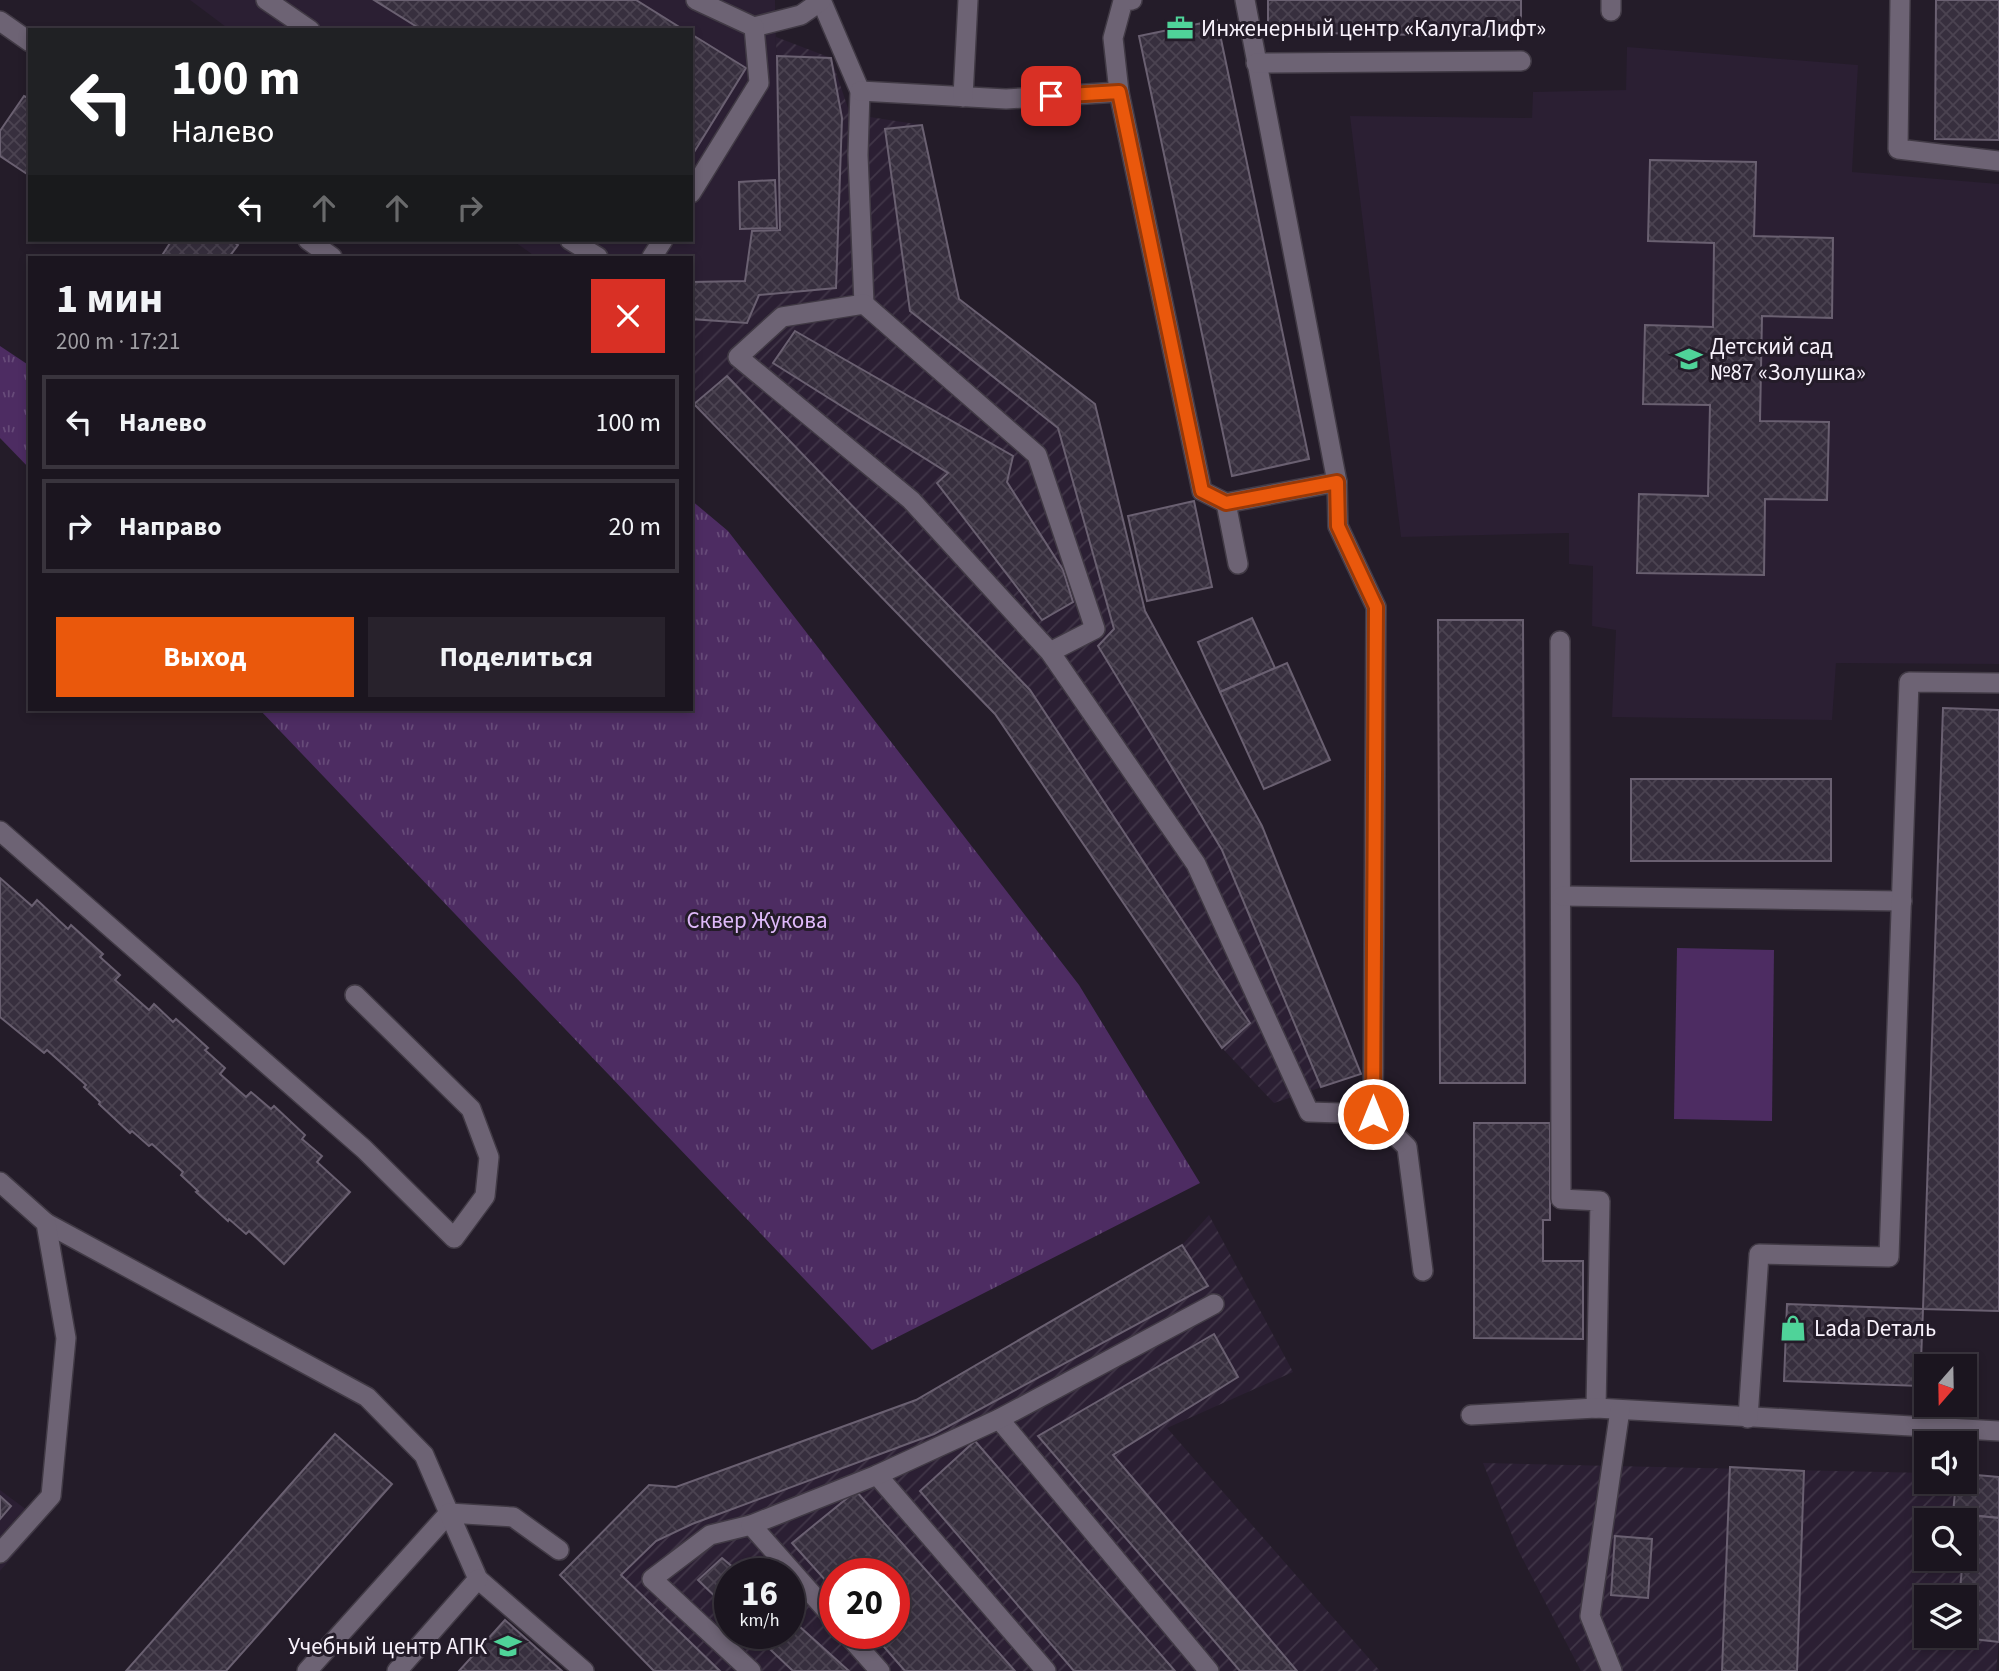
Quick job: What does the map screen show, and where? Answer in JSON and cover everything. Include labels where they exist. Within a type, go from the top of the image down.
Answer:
[{"type":"street","points":[[266,0],[307,28]]},
{"type":"street","points":[[696,0],[754,27],[801,15],[821,0],[860,91],[858,155],[864,304],[1037,455],[1095,629],[1050,652]]},
{"type":"street","points":[[963,97],[968,0]]},
{"type":"street","points":[[1132,0],[1124,1],[1113,38],[1119,92],[1202,491],[1226,503],[1337,482]]},
{"type":"street","points":[[1245,0],[1337,482],[1338,526],[1376,607],[1373,1114]]},
{"type":"street","points":[[1900,0],[1898,149],[1999,161]]},
{"type":"street","points":[[0,21],[28,42]]},
{"type":"street","points":[[693,190],[759,83],[754,27]]},
{"type":"street","points":[[1256,63],[1521,61]]},
{"type":"street","points":[[860,91],[1006,99],[1119,92]]},
{"type":"street","points":[[310,242],[331,256]]},
{"type":"street","points":[[573,242],[596,256]]},
{"type":"street","points":[[864,304],[782,317],[738,357],[911,500],[1050,652],[1196,864],[1309,1112],[1373,1114],[1407,1147],[1423,1271]]},
{"type":"street","points":[[1226,503],[1238,564]]},
{"type":"street","points":[[1560,641],[1561,1199],[1600,1201],[1596,1408]]},
{"type":"street","points":[[1748,1418],[1759,1254],[1889,1258],[1909,682],[1999,683]]},
{"type":"street","points":[[0,831],[364,1149],[454,1238],[485,1196],[489,1157],[471,1109],[355,995]]},
{"type":"street","points":[[1562,897],[1902,901]]},
{"type":"street","points":[[0,1182],[46,1223],[367,1397],[424,1455],[478,1579],[584,1671]]},
{"type":"street","points":[[0,1553],[51,1496],[66,1338],[46,1223]]},
{"type":"street","points":[[751,1671],[652,1579],[710,1535],[751,1525],[877,1475],[999,1419],[1214,1304]]},
{"type":"street","points":[[1471,1415],[1596,1408],[1999,1431]]},
{"type":"street","points":[[1612,1671],[1590,1616],[1620,1410]]},
{"type":"street","points":[[999,1419],[1209,1671]]},
{"type":"street","points":[[877,1475],[1046,1671]]},
{"type":"street","points":[[449,1513],[513,1517],[559,1549]]},
{"type":"street","points":[[307,1671],[449,1513]]},
{"type":"street","points":[[751,1525],[819,1602]]},
{"type":"street","points":[[397,1671],[478,1579]]},
{"type":"street","points":[[860,1649],[880,1671]]},
{"type":"shaded area","points":[[190,0],[775,0],[780,230],[752,231],[745,281],[693,282],[693,256],[535,256],[515,242],[693,242],[693,28],[227,28]]},
{"type":"shaded area","points":[[776,37],[831,58],[850,114],[922,125],[959,299],[1095,404],[1145,611],[1262,826],[1361,1074],[1274,1103],[1222,1048],[995,714],[693,404],[693,282],[744,281],[752,231],[780,230]]},
{"type":"shaded area","name":"Детский сад №87 «Золушка»","points":[[1627,47],[1858,65],[1852,172],[1999,184],[1999,664],[1836,663],[1832,720],[1612,717],[1616,630],[1592,626],[1593,566],[1569,564],[1569,533],[1401,537],[1350,116],[1532,118],[1533,92],[1626,90]]},
{"type":"shaded area","points":[[1209,1215],[1293,1372],[1167,1428],[1380,1671],[654,1671],[560,1575],[649,1485],[676,1487],[916,1400],[1182,1245]]},
{"type":"shaded area","points":[[1483,1463],[1914,1473],[1914,1494],[1955,1494],[1953,1508],[1914,1508],[1914,1571],[1962,1571],[1960,1585],[1914,1585],[1914,1648],[1977,1648],[1977,1639],[1999,1642],[1996,1671],[1581,1671],[1518,1550]]},
{"type":"shaded area","points":[[0,1490],[43,1522],[0,1571]]},
{"type":"green space","points":[[0,346],[28,365],[28,467],[0,438]]},
{"type":"green space","name":"Сквер Жукова","points":[[693,502],[728,531],[1079,985],[1200,1183],[872,1350],[261,711],[693,711]]},
{"type":"green space","points":[[1677,948],[1774,950],[1772,1121],[1674,1119]]},
{"type":"building","points":[[374,0],[636,0],[681,28],[419,28]]},
{"type":"building","points":[[1268,0],[1521,0],[1521,37],[1268,32]]},
{"type":"building","points":[[1936,0],[1999,0],[1999,140],[1935,139]]},
{"type":"building","points":[[1217,20],[1309,459],[1232,476],[1139,36]]},
{"type":"building","points":[[693,35],[746,68],[693,154]]},
{"type":"building","points":[[777,56],[831,58],[842,118],[836,288],[759,295],[747,323],[693,319],[693,282],[745,281],[752,231],[780,230]]},
{"type":"building","points":[[24,96],[28,98],[28,175],[0,156],[0,131]]},
{"type":"building","points":[[922,125],[959,299],[1095,404],[1145,611],[1262,826],[1361,1074],[1321,1087],[1222,850],[1098,646],[1114,629],[1058,428],[910,311],[885,129]]},
{"type":"building","points":[[1650,160],[1756,162],[1754,236],[1833,238],[1832,318],[1762,316],[1760,421],[1829,422],[1827,500],[1765,499],[1764,575],[1637,573],[1639,494],[1708,496],[1710,405],[1643,404],[1645,325],[1713,327],[1714,243],[1648,241]]},
{"type":"building","points":[[775,180],[777,228],[740,229],[739,182]]},
{"type":"building","points":[[171,242],[233,242],[238,245],[230,256],[162,256]]},
{"type":"building","points":[[795,331],[1013,456],[1007,482],[1063,570],[1073,602],[1042,620],[937,483],[948,473],[773,363]]},
{"type":"building","points":[[727,376],[1030,690],[1250,1023],[1222,1048],[995,714],[694,404]]},
{"type":"building","points":[[1194,501],[1212,587],[1147,601],[1128,516]]},
{"type":"building","points":[[1252,618],[1275,668],[1220,692],[1198,642]]},
{"type":"building","points":[[1438,620],[1523,620],[1525,1083],[1440,1083]]},
{"type":"building","points":[[1287,663],[1330,760],[1264,789],[1220,692]]},
{"type":"building","points":[[1943,708],[1999,710],[1999,1311],[1923,1309]]},
{"type":"building","points":[[1631,779],[1831,779],[1831,861],[1631,861]]},
{"type":"building","points":[[0,878],[32,906],[37,900],[68,929],[71,925],[103,954],[100,957],[120,975],[115,980],[149,1010],[154,1004],[173,1022],[176,1019],[208,1048],[205,1050],[225,1068],[220,1074],[246,1097],[251,1092],[271,1109],[274,1106],[305,1135],[302,1139],[322,1156],[317,1162],[350,1192],[284,1264],[249,1231],[246,1234],[229,1219],[228,1221],[196,1192],[198,1191],[181,1175],[183,1172],[152,1144],[149,1146],[132,1131],[130,1133],[99,1104],[84,1087],[86,1085],[47,1050],[44,1053],[0,1017]]},
{"type":"building","points":[[1474,1123],[1550,1123],[1550,1220],[1543,1220],[1543,1261],[1583,1261],[1583,1339],[1474,1338]]},
{"type":"building","points":[[1182,1245],[1208,1286],[934,1434],[692,1524],[656,1541],[621,1575],[720,1671],[654,1671],[560,1575],[649,1485],[676,1487],[916,1400]]},
{"type":"building","points":[[1787,1304],[1923,1309],[1921,1354],[1914,1354],[1914,1386],[1784,1381]]},
{"type":"building","points":[[1214,1334],[1238,1377],[1113,1455],[1297,1671],[1240,1671],[1038,1436]]},
{"type":"building","points":[[335,1434],[392,1484],[226,1671],[126,1671]]},
{"type":"building","points":[[975,1441],[1175,1671],[1074,1671],[920,1491]]},
{"type":"building","points":[[1730,1467],[1804,1471],[1797,1671],[1722,1671]]},
{"type":"building","points":[[1977,1475],[1999,1477],[1999,1518],[1977,1516],[1977,1508],[1953,1508],[1955,1494],[1977,1494]]},
{"type":"building","points":[[856,1491],[1015,1671],[905,1671],[886,1649],[910,1649],[910,1558],[819,1558],[819,1573],[792,1543]]},
{"type":"building","points":[[0,1496],[11,1506],[0,1519]]},
{"type":"building","points":[[1977,1516],[1999,1518],[1999,1642],[1977,1640],[1977,1585],[1960,1585],[1962,1571],[1977,1571]]},
{"type":"building","points":[[1615,1536],[1652,1539],[1648,1598],[1611,1595]]},
{"type":"building","points":[[714,1565],[714,1596],[698,1580]]},
{"type":"building","name":"Учебный центр АПК","points":[[505,1620],[562,1671],[459,1671]]},
{"type":"building","points":[[805,1631],[819,1644],[819,1649],[825,1649],[849,1671],[793,1671],[770,1649],[805,1649]]},
{"type":"place","name":"Инженерный центр «КалугаЛифт»","points":[[1180,28]]},
{"type":"place","name":"Детский сад №87 «Золушка»","points":[[1689,359]]},
{"type":"place","name":"Lada Dеталь","points":[[1793,1328]]},
{"type":"place","name":"Учебный центр АПК","points":[[508,1646]]},
{"type":"route","points":[[1051,96],[1119,92],[1202,491],[1226,503],[1337,482],[1338,526],[1376,607],[1373,1114]]}]
